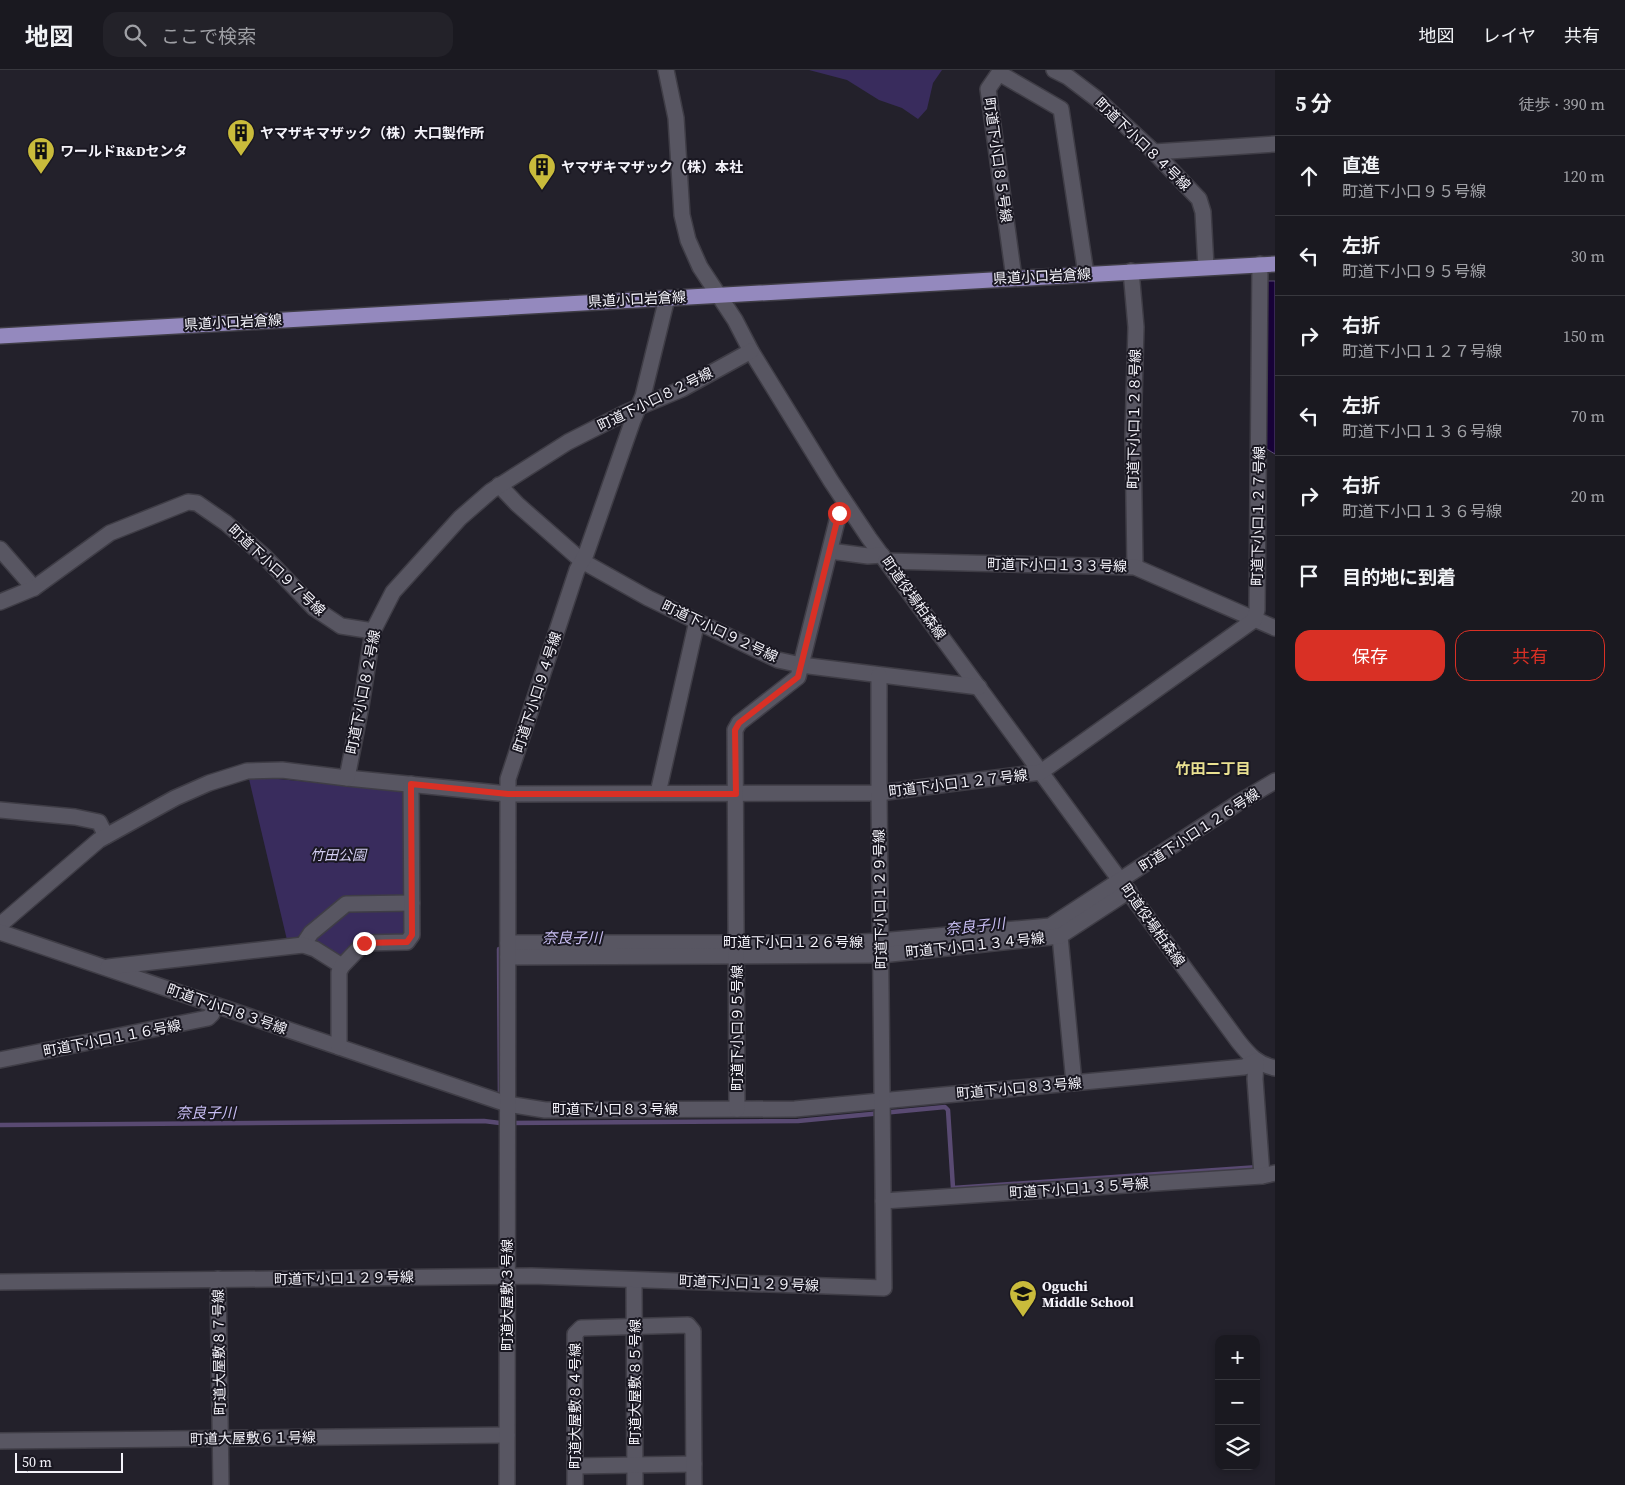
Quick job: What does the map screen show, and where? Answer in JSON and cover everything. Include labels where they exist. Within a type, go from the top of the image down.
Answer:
[{"type":"main road","name":"県道小口岩倉線","points":[[0,336],[1267,264]]},
{"type":"street","name":"町道役場柏森線","points":[[666,70],[676,118],[684,225],[688,240],[700,267],[735,320],[751,351],[848,507],[884,558],[1238,1041],[1256,1061],[1265,1066],[1275,1068]]},
{"type":"street","name":"町道下小口８４号線","points":[[1054,70],[1068,74],[1097,99],[1154,152],[1199,199],[1203,212],[1206,267]]},
{"type":"street","name":"町道下小口８５号線","points":[[1014,278],[988,89],[999,73],[1061,110],[1086,274]]},
{"type":"street","points":[[1154,152],[1275,144]]},
{"type":"street","name":"町道下小口１２７号線","points":[[347,778],[508,794],[879,793],[1041,772],[1254,620],[1257,610],[1267,264]]},
{"type":"street","name":"町道下小口１２８号線","points":[[1131,271],[1136,327],[1133,435],[1135,567]]},
{"type":"street","name":"町道下小口９４号線","points":[[507,1104],[508,779],[577,570],[586,554],[643,396],[667,298]]},
{"type":"street","name":"町道下小口８２号線","points":[[347,778],[373,631],[393,592],[460,518],[499,485],[568,442],[639,407],[682,389],[751,351]]},
{"type":"street","name":"町道下小口９２号線","points":[[499,485],[517,504],[582,561],[648,598],[778,660],[801,665],[979,687]]},
{"type":"street","name":"町道下小口９７号線","points":[[0,602],[34,588],[110,533],[188,502],[197,503],[226,523],[264,556],[314,608],[341,626],[373,631]]},
{"type":"street","name":"町道下小口９５号線","points":[[737,1109],[735,730],[739,723],[798,677],[839,513],[848,507]]},
{"type":"street","points":[[0,549],[34,588]]},
{"type":"street","name":"町道下小口１３３号線","points":[[830,551],[884,558],[1135,567],[1275,628]]},
{"type":"street","points":[[658,793],[697,621]]},
{"type":"street","name":"町道下小口１２９号線","points":[[0,1282],[507,1276],[884,1288],[879,675]]},
{"type":"street","points":[[0,925],[99,840],[175,798],[209,782],[247,771],[282,770],[347,778]]},
{"type":"street","name":"町道下小口１２６号線","points":[[880,948],[1050,926],[1125,886],[1238,803],[1275,781]]},
{"type":"street","points":[[339,1047],[339,972],[342,966],[364,943],[407,942],[412,935],[411,784]]},
{"type":"street","points":[[0,810],[75,817],[99,822],[106,836]]},
{"type":"street","name":"町道下小口１３４号線","points":[[737,950],[880,948],[1060,936],[1125,886]]},
{"type":"street","points":[[303,945],[311,933],[346,904],[412,903]]},
{"type":"street","name":"町道下小口８３号線","points":[[0,932],[507,1104],[545,1110],[795,1109],[1244,1067],[1256,1061]]},
{"type":"street","points":[[1060,936],[1074,1083]]},
{"type":"street","points":[[104,968],[303,945],[315,949],[342,966]]},
{"type":"street","name":"町道下小口１２６号線","points":[[508,950],[737,950]]},
{"type":"street","name":"町道下小口１１６号線","points":[[0,1060],[208,1018],[212,1014],[215,1005]]},
{"type":"street","points":[[1256,1061],[1255,1079],[1268,1174]]},
{"type":"street","name":"町道大屋敷３号線","points":[[507,1104],[507,1485]]},
{"type":"street","name":"町道下小口１３５号線","points":[[883,1201],[1268,1174]]},
{"type":"street","name":"町道大屋敷８７号線","points":[[218,1279],[221,1485]]},
{"type":"street","name":"町道大屋敷８５号線","points":[[634,1280],[635,1485]]},
{"type":"street","name":"町道大屋敷８４号線","points":[[575,1485],[575,1334],[581,1328],[688,1325],[693,1331],[694,1485]]},
{"type":"street","name":"町道大屋敷６１号線","points":[[0,1441],[507,1435]]},
{"type":"street","points":[[575,1466],[694,1464]]},
{"type":"green space","points":[[809,70],[942,70],[933,83],[927,109],[918,119],[902,108],[879,100],[847,80]]},
{"type":"green space","name":"竹田公園","points":[[268,778],[403,791],[407,796],[407,933],[335,958],[287,940],[249,779]]},
{"type":"shaded area","points":[[1267,281],[1275,281],[1275,454],[1265,448]]},
{"type":"waterway","name":"奈良子川","points":[[500,1098],[499,949],[504,949]]},
{"type":"waterway","points":[[0,1125],[484,1121],[500,1123],[798,1121],[945,1107],[948,1110],[953,1188],[1259,1167]]},
{"type":"place","name":"ヤマザキマザック（株）大口製作所","points":[[241,157]]},
{"type":"place","name":"ワールドR&Dセンタ","points":[[41,175]]},
{"type":"place","name":"ヤマザキマザック（株）本社","points":[[542,191]]},
{"type":"place","name":"Oguchi Middle School","points":[[1023,1318]]},
{"type":"district","name":"竹田二丁目","points":[[1213,768]]},
{"type":"route","points":[[364,943],[407,942],[412,935],[411,784],[508,794],[736,794],[735,730],[739,723],[798,677],[839,513]]}]
